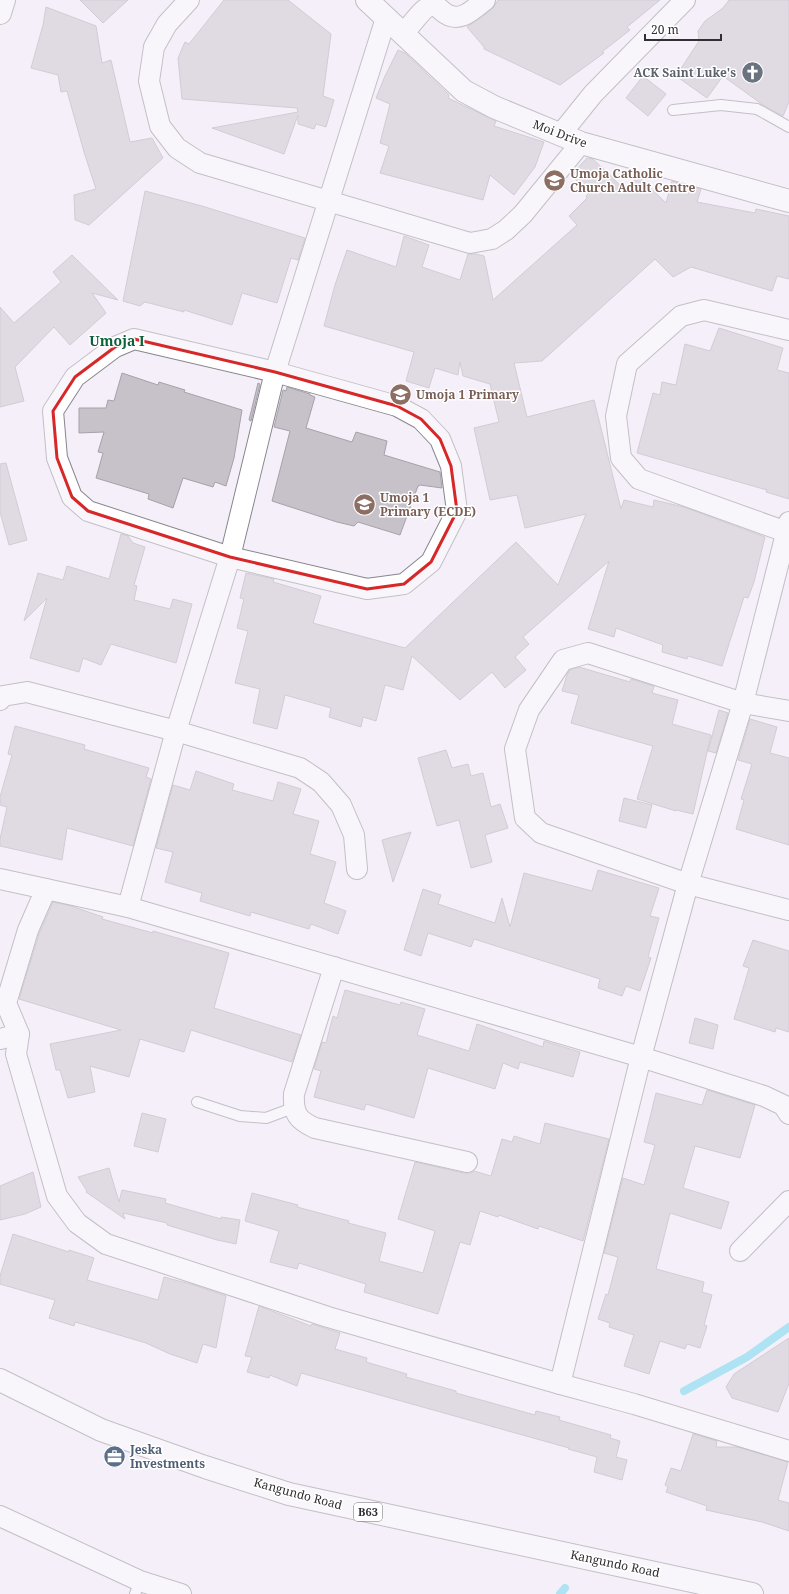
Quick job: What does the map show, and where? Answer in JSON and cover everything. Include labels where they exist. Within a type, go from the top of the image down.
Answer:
[{"type":"main road","points":[[0,13],[4,0]]},
{"type":"main road","name":"Moi Drive","points":[[367,0],[464,91],[494,107],[581,143],[789,201]]},
{"type":"main road","name":"Kangundo Road","points":[[0,1380],[101,1430],[205,1467],[289,1494],[752,1594]]},
{"type":"street","points":[[189,0],[167,24],[154,47],[149,81],[160,126],[177,148],[200,163],[470,243],[492,239],[506,230],[523,214],[581,143]]},
{"type":"street","points":[[403,34],[425,9],[430,6],[436,6],[448,16],[458,17],[468,13],[485,0]]},
{"type":"street","points":[[560,135],[594,94],[685,0]]},
{"type":"street","points":[[128,907],[176,731],[230,557],[275,372],[386,18]]},
{"type":"street","points":[[560,1384],[641,1057],[688,884],[743,703],[788,529],[640,479],[621,458],[616,416],[627,364],[681,316],[704,310],[789,330]]},
{"type":"street","points":[[134,339],[275,372],[397,406],[421,419],[440,439],[451,466],[457,511],[431,562],[404,584],[367,589],[230,557],[88,511],[72,497],[57,458],[53,411],[75,377],[115,347],[134,339]]},
{"type":"street","points":[[789,711],[743,703],[588,653],[563,660],[529,710],[515,749],[525,818],[541,833],[688,884],[789,910]]},
{"type":"street","points":[[0,700],[3,696],[28,692],[176,731],[300,768],[321,782],[341,805],[354,835],[357,869]]},
{"type":"street","points":[[0,879],[128,907],[641,1057],[764,1096],[783,1105],[789,1114]]},
{"type":"street","points":[[46,889],[28,930],[6,1003],[19,1034],[16,1054],[57,1196],[77,1223],[106,1244],[328,1317],[634,1404],[789,1451]]},
{"type":"street","points":[[334,967],[294,1094],[294,1108],[302,1122],[315,1128],[467,1162]]},
{"type":"street","points":[[0,1039],[19,1034]]},
{"type":"street","points":[[740,1251],[789,1201]]},
{"type":"street","points":[[0,1516],[138,1587],[181,1594]]},
{"type":"lane","points":[[673,110],[721,105],[757,109],[789,127]]},
{"type":"lane","points":[[197,1102],[240,1116],[266,1118],[294,1108]]},
{"type":"highlighted area","points":[[134,339],[275,372],[397,406],[421,419],[440,439],[451,466],[457,511],[431,562],[404,584],[367,589],[230,557],[88,511],[72,497],[57,458],[53,411],[75,377],[115,347]]},
{"type":"building","points":[[80,0],[128,0],[103,23]]},
{"type":"building","points":[[224,0],[288,0],[331,34],[323,96],[334,100],[326,127],[316,124],[314,129],[298,124],[298,115],[284,154],[212,128],[298,112],[297,108],[182,99],[178,58],[185,42],[189,44]]},
{"type":"building","points":[[498,0],[660,0],[627,27],[630,30],[602,52],[604,53],[560,85],[484,49],[484,47],[467,27],[493,8]]},
{"type":"building","points":[[729,0],[789,0],[789,102],[783,116],[763,105],[723,76],[707,98],[676,76],[699,41],[698,31],[705,21],[723,8]]},
{"type":"building","points":[[46,7],[96,26],[102,63],[111,60],[130,142],[152,138],[163,158],[89,225],[75,220],[74,195],[96,189],[67,91],[61,92],[58,75],[31,68],[43,25]]},
{"type":"building","points":[[398,50],[405,53],[449,95],[448,98],[496,121],[494,126],[544,142],[535,167],[514,195],[490,175],[483,200],[380,173],[389,146],[380,143],[390,104],[376,98]]},
{"type":"building","points":[[643,76],[666,94],[648,116],[626,98]]},
{"type":"building","points":[[587,158],[593,159],[625,190],[638,176],[666,203],[672,181],[701,189],[697,202],[755,213],[756,209],[789,216],[789,279],[777,276],[772,291],[691,267],[673,277],[655,259],[542,361],[514,363],[527,417],[594,400],[621,509],[624,500],[653,507],[654,500],[684,507],[765,537],[754,582],[748,598],[744,597],[722,666],[688,656],[687,659],[662,652],[663,645],[616,628],[614,637],[588,629],[609,561],[523,637],[529,644],[515,657],[526,670],[505,688],[492,672],[460,700],[412,656],[403,690],[385,685],[376,721],[363,717],[361,727],[329,717],[331,708],[285,695],[277,729],[253,723],[260,689],[235,683],[248,631],[237,628],[244,599],[240,598],[246,573],[274,579],[273,582],[321,596],[313,623],[405,648],[516,542],[558,585],[586,514],[525,528],[517,495],[490,500],[474,428],[499,422],[490,384],[463,376],[460,362],[458,375],[435,368],[429,388],[406,381],[414,352],[324,326],[335,285],[347,250],[396,267],[404,236],[429,245],[422,267],[460,280],[468,254],[484,256],[493,300],[577,225],[569,216],[587,198],[586,196],[589,193],[571,175]]},
{"type":"building","points":[[145,191],[202,206],[305,238],[298,260],[291,258],[277,303],[242,293],[232,325],[184,310],[184,312],[145,302],[140,306],[123,301]]},
{"type":"building","points":[[72,255],[118,300],[92,293],[106,313],[70,345],[54,327],[15,367],[24,401],[0,407],[0,307],[14,323],[61,282],[53,272]]},
{"type":"building","points":[[719,328],[783,348],[777,370],[789,373],[789,499],[766,492],[767,490],[637,453],[653,393],[660,395],[662,382],[676,385],[685,344],[710,351]]},
{"type":"building","points":[[122,373],[158,385],[159,382],[185,390],[184,392],[242,410],[234,458],[226,486],[215,482],[213,487],[183,478],[173,508],[148,499],[149,494],[96,478],[103,453],[98,452],[104,432],[79,433],[79,408],[106,408],[108,400],[114,401]]},
{"type":"building","points":[[258,383],[260,384],[251,421],[249,420]]},
{"type":"building","points":[[287,387],[315,397],[306,428],[352,442],[356,432],[387,441],[384,455],[440,472],[442,488],[418,486],[400,535],[358,522],[354,526],[337,522],[272,501],[290,431],[274,427],[283,390],[286,391]]},
{"type":"building","points":[[6,463],[27,540],[9,545],[0,512],[0,464]]},
{"type":"building","points":[[121,534],[128,536],[133,543],[145,547],[134,585],[137,586],[134,600],[170,609],[173,599],[192,604],[176,663],[111,644],[101,665],[83,658],[79,672],[30,658],[47,598],[24,621],[38,573],[63,580],[67,566],[109,579]]},
{"type":"building","points":[[579,667],[630,682],[631,679],[654,686],[652,693],[678,700],[672,724],[711,735],[693,814],[676,811],[637,799],[653,746],[571,723],[579,695],[562,691],[570,670]]},
{"type":"building","points":[[719,710],[728,713],[716,753],[708,751]]},
{"type":"building","points":[[750,719],[777,727],[770,753],[789,758],[789,845],[736,829],[744,800],[741,799],[752,764],[738,760]]},
{"type":"building","points":[[15,726],[85,745],[84,749],[149,768],[146,777],[151,779],[133,846],[67,828],[62,860],[0,846],[0,839],[7,807],[0,805],[0,797],[12,755],[8,754]]},
{"type":"building","points":[[446,750],[452,768],[468,764],[471,776],[483,773],[491,807],[500,804],[508,828],[485,835],[492,862],[471,868],[459,820],[437,826],[418,758]]},
{"type":"building","points":[[196,771],[234,784],[232,790],[273,801],[278,782],[301,789],[293,814],[319,821],[310,854],[336,862],[324,903],[346,911],[338,934],[311,924],[309,929],[251,912],[250,916],[200,901],[202,893],[165,882],[173,852],[156,848],[173,785],[190,790]]},
{"type":"building","points":[[624,798],[652,805],[646,828],[619,821]]},
{"type":"building","points":[[411,832],[393,882],[382,840]]},
{"type":"building","points":[[598,870],[659,888],[650,916],[659,918],[648,957],[651,958],[640,991],[626,986],[622,996],[598,988],[600,979],[474,939],[471,947],[428,933],[421,956],[404,950],[423,889],[441,895],[438,904],[495,923],[502,898],[510,927],[524,873],[592,891]]},
{"type":"building","points":[[53,902],[71,906],[103,917],[102,919],[153,933],[153,931],[229,953],[214,1008],[301,1035],[292,1062],[191,1030],[184,1052],[140,1039],[129,1077],[90,1066],[95,1092],[68,1098],[60,1070],[56,1070],[50,1044],[121,1030],[19,999],[39,934]]},
{"type":"building","points":[[753,940],[789,951],[789,1032],[776,1028],[775,1032],[734,1019],[749,968],[743,966]]},
{"type":"building","points":[[345,990],[400,1005],[401,1002],[425,1009],[417,1035],[469,1051],[477,1024],[543,1047],[544,1041],[580,1052],[573,1077],[520,1062],[518,1069],[503,1063],[495,1089],[428,1068],[414,1118],[366,1104],[364,1110],[314,1097],[321,1071],[314,1069],[322,1042],[326,1043],[333,1016],[337,1018]]},
{"type":"building","points":[[695,1018],[718,1025],[713,1049],[689,1043]]},
{"type":"building","points":[[707,1090],[755,1105],[740,1158],[695,1146],[683,1188],[729,1202],[721,1229],[670,1213],[656,1269],[704,1282],[702,1292],[712,1295],[704,1325],[707,1326],[700,1348],[687,1344],[685,1349],[660,1341],[649,1374],[624,1366],[634,1335],[609,1327],[610,1323],[598,1319],[606,1294],[608,1295],[618,1257],[604,1253],[623,1178],[644,1185],[655,1145],[644,1142],[656,1093],[702,1105]]},
{"type":"building","points":[[142,1113],[166,1119],[158,1152],[134,1146]]},
{"type":"building","points":[[545,1123],[609,1139],[583,1241],[539,1226],[538,1229],[499,1215],[498,1217],[480,1211],[470,1245],[460,1242],[438,1314],[364,1292],[366,1284],[299,1263],[297,1269],[270,1262],[279,1231],[245,1221],[252,1193],[298,1205],[297,1207],[386,1233],[379,1261],[423,1273],[435,1231],[398,1219],[415,1162],[464,1173],[474,1171],[491,1176],[502,1139],[512,1142],[514,1136],[540,1144]]},
{"type":"building","points":[[109,1168],[119,1202],[122,1190],[166,1199],[165,1203],[221,1219],[221,1217],[240,1220],[236,1244],[167,1225],[167,1223],[123,1213],[125,1219],[86,1192],[87,1191],[78,1177]]},
{"type":"building","points":[[33,1172],[41,1207],[25,1214],[0,1220],[0,1186]]},
{"type":"building","points":[[13,1234],[69,1252],[69,1250],[94,1258],[87,1280],[158,1300],[164,1277],[226,1296],[216,1348],[203,1344],[197,1363],[170,1354],[146,1343],[75,1322],[74,1326],[49,1318],[55,1300],[0,1284],[0,1276]]},
{"type":"building","points":[[259,1306],[311,1326],[312,1324],[340,1333],[335,1349],[367,1358],[366,1362],[407,1374],[406,1377],[456,1391],[456,1393],[535,1415],[536,1411],[560,1417],[559,1420],[611,1435],[610,1438],[620,1441],[616,1457],[627,1460],[622,1480],[594,1472],[597,1457],[568,1449],[569,1448],[301,1373],[297,1386],[270,1375],[269,1378],[247,1372],[252,1357],[245,1356]]},
{"type":"building","points":[[789,1338],[789,1383],[778,1412],[732,1398],[726,1387],[734,1374]]},
{"type":"building","points":[[693,1434],[717,1441],[716,1447],[738,1447],[788,1462],[778,1500],[789,1503],[789,1531],[762,1522],[706,1510],[707,1506],[666,1492],[668,1487],[665,1485],[671,1468],[681,1471]]},
{"type":"waterway","points":[[684,1391],[747,1357],[789,1327]]},
{"type":"waterway","points":[[560,1594],[565,1588]]},
{"type":"place","name":"ACK Saint Luke's","points":[[752,73]]},
{"type":"place","name":"Umoja Catholic Church Adult Centre","points":[[554,181]]},
{"type":"place","name":"Umoja 1 Primary","points":[[401,395]]},
{"type":"place","name":"Umoja 1 Primary (ECDE)","points":[[365,505]]},
{"type":"place","name":"Jeska Investments","points":[[115,1457]]},
{"type":"district","name":"Umoja I","points":[[117,341]]}]
